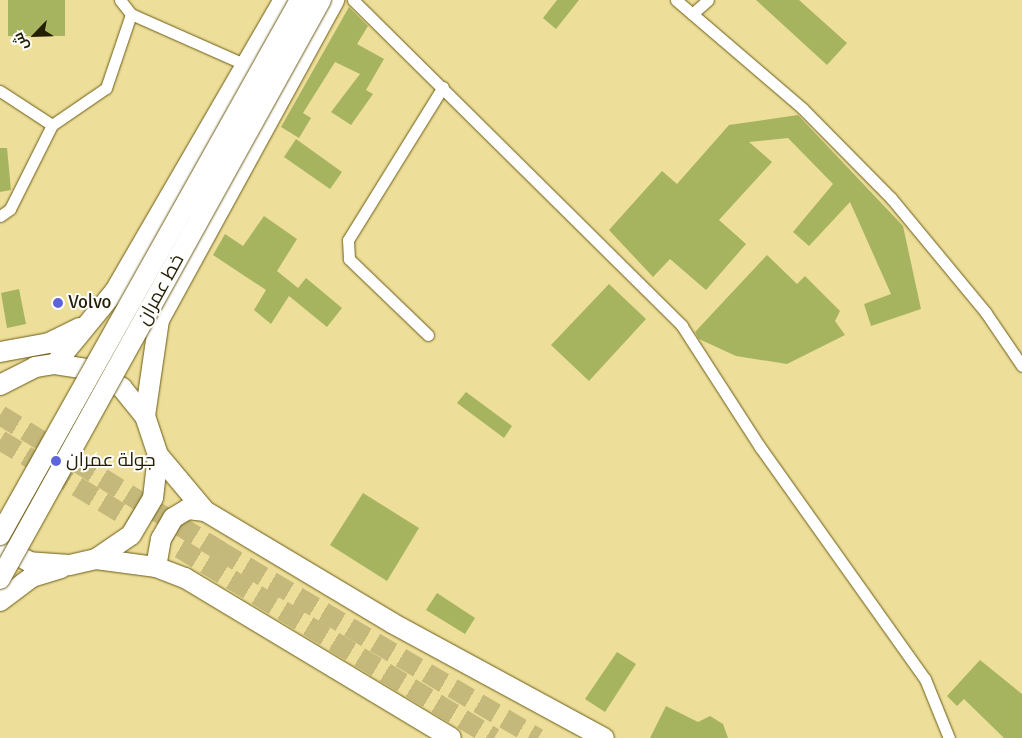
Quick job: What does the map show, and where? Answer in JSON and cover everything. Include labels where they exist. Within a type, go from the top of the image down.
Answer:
[{"type":"highway","points":[[55,364],[115,291],[284,0]]},
{"type":"highway","name":"خط عمران","points":[[0,535],[300,0]]},
{"type":"highway","name":"خط عمران","points":[[0,579],[321,0]]},
{"type":"highway","points":[[145,416],[159,320],[334,0]]},
{"type":"highway","points":[[115,291],[112,313],[122,330],[142,330],[159,320]]},
{"type":"highway","points":[[0,352],[49,343],[90,321]]},
{"type":"highway","points":[[5,375],[55,364],[91,370],[122,388],[145,416],[158,455],[205,512],[392,623],[604,738]]},
{"type":"highway","points":[[96,559],[131,535],[153,498],[158,455]]},
{"type":"highway","points":[[156,567],[161,539],[173,518],[188,509],[205,512]]},
{"type":"highway","points":[[0,546],[30,562],[69,565]]},
{"type":"highway","points":[[0,601],[32,577],[69,565],[96,559],[156,567],[185,578],[451,738]]},
{"type":"street","points":[[120,0],[131,14],[246,66]]},
{"type":"street","points":[[353,0],[443,87],[682,326],[760,447],[925,679],[949,738]]},
{"type":"street","points":[[676,0],[803,109],[891,198],[986,313],[1022,366]]},
{"type":"street","points":[[692,14],[708,0]]},
{"type":"street","points":[[0,216],[10,209],[52,125],[106,88],[131,14]]},
{"type":"street","points":[[428,335],[349,259],[348,240],[443,87]]},
{"type":"street","points":[[0,91],[52,125]]},
{"type":"building","points":[[8,0],[65,0],[65,36],[8,36]]},
{"type":"building","points":[[557,0],[579,0],[556,29],[543,18]]},
{"type":"building","points":[[756,0],[799,0],[847,43],[827,65]]},
{"type":"building","points":[[349,7],[368,26],[357,44],[384,59],[366,90],[373,94],[351,125],[331,112],[360,74],[335,62],[303,113],[311,118],[299,138],[281,127]]},
{"type":"building","points":[[798,115],[903,226],[921,309],[871,326],[864,304],[891,294],[850,202],[809,246],[793,232],[833,184],[788,138],[749,142],[772,162],[719,220],[746,244],[706,290],[670,259],[653,277],[609,230],[662,171],[677,184],[729,125]]},
{"type":"building","points":[[296,139],[342,172],[330,189],[284,157]]},
{"type":"building","points":[[0,148],[7,148],[11,190],[0,192]]},
{"type":"building","points":[[264,216],[297,239],[277,271],[298,288],[306,278],[342,308],[327,327],[289,296],[271,324],[254,310],[266,290],[213,255],[225,234],[243,246]]},
{"type":"building","points":[[767,255],[797,284],[805,276],[840,311],[835,321],[845,335],[787,364],[736,356],[699,339],[695,332]]},
{"type":"building","points":[[609,284],[646,319],[589,381],[551,345]]},
{"type":"building","points":[[19,289],[26,324],[7,328],[1,293]]},
{"type":"building","points":[[466,392],[512,426],[504,438],[457,403]]},
{"type":"building","points":[[363,493],[419,528],[387,581],[330,545]]},
{"type":"building","points":[[437,593],[475,618],[465,634],[426,610]]},
{"type":"building","points":[[617,652],[636,664],[605,712],[585,699]]},
{"type":"building","points":[[980,660],[1022,694],[1022,738],[1004,738],[964,699],[957,706],[947,696]]},
{"type":"building","points":[[666,706],[698,722],[710,716],[723,724],[728,738],[650,738]]},
{"type":"tunnel","points":[[0,415],[220,551],[538,738]]},
{"type":"tunnel","points":[[0,440],[494,738]]},
{"type":"place","name":"Volvo","points":[[58,303]]},
{"type":"place","name":"جولة عمران","points":[[56,461]]}]
